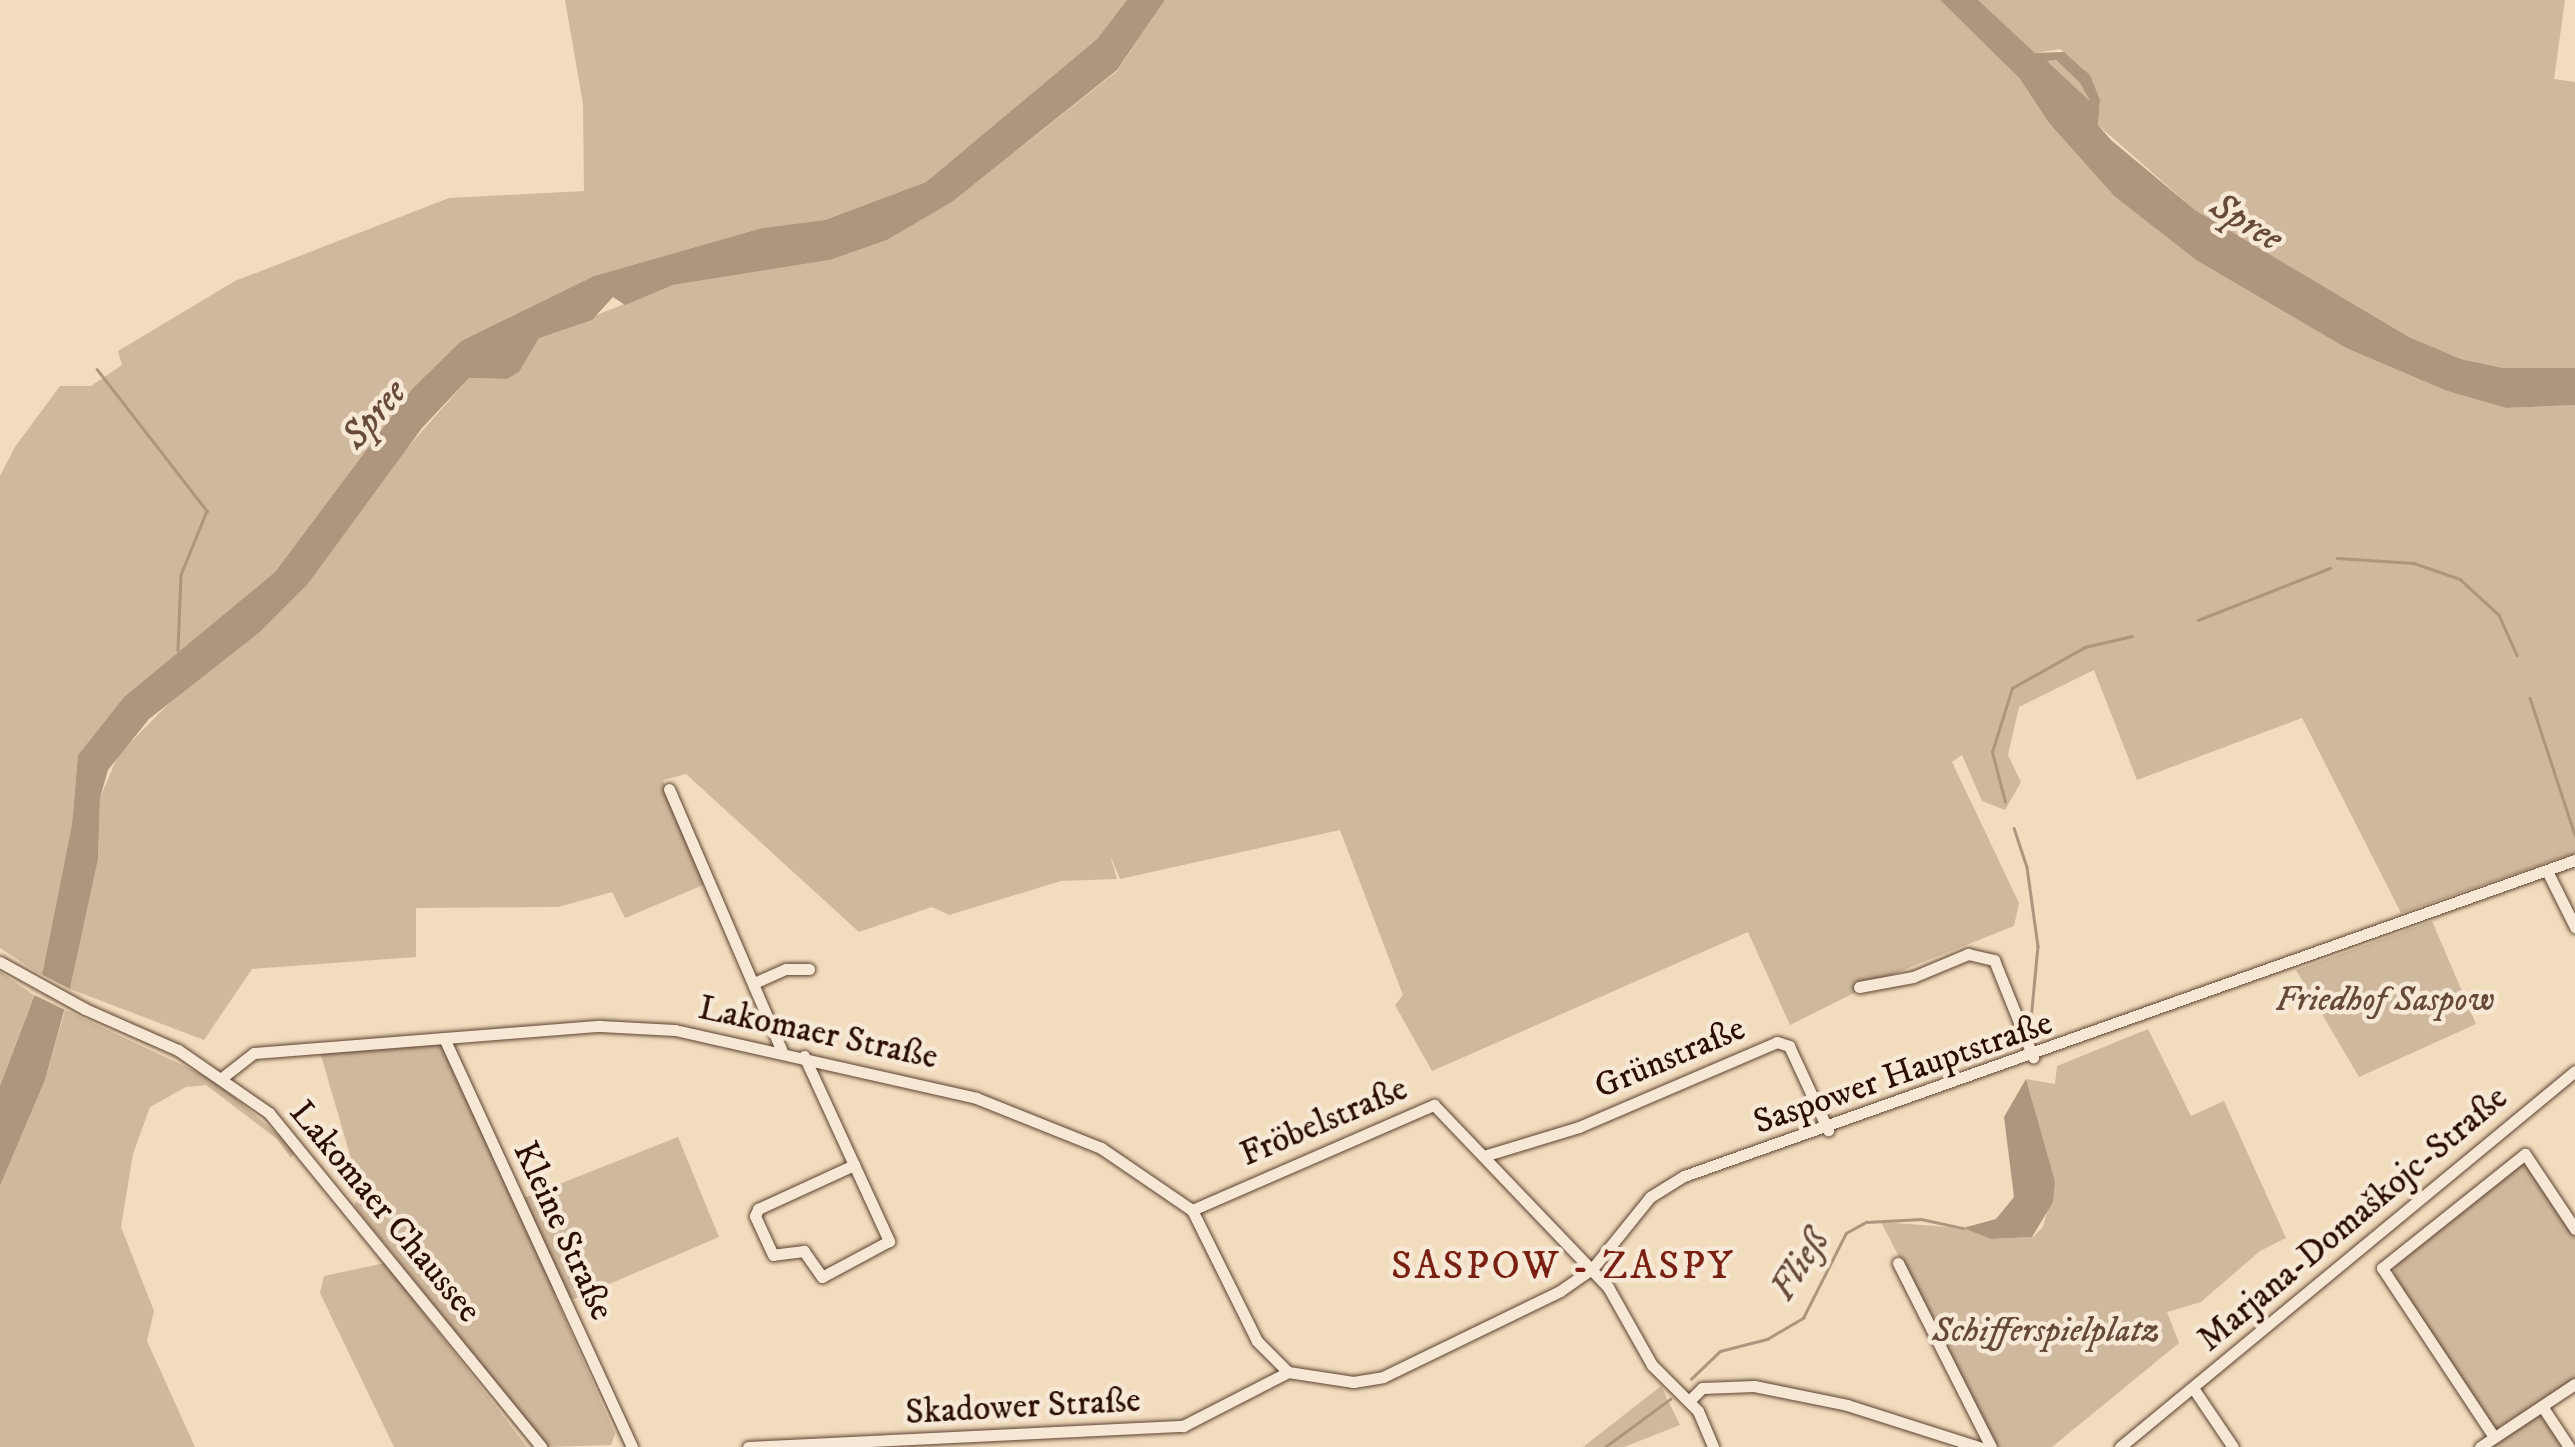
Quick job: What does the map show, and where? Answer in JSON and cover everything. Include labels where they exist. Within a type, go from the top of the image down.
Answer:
[{"type":"street","points":[[669,789],[782,1051]]},
{"type":"street","name":"Saspower Hauptstraße","points":[[1288,1372],[1353,1382],[1382,1377],[1560,1292],[1592,1269],[1639,1209],[1684,1176],[2034,1057],[2575,860]]},
{"type":"street","points":[[2548,870],[2575,927]]},
{"type":"street","points":[[1858,988],[1913,977],[1968,954],[1994,960],[2034,1057]]},
{"type":"street","name":"Lakomaer Chaussee","points":[[0,962],[22,977],[223,1077],[305,1150],[541,1447]]},
{"type":"street","points":[[754,983],[786,969],[808,969]]},
{"type":"street","name":"Lakomaer Straße","points":[[223,1077],[254,1053],[600,1026],[675,1030],[782,1051],[976,1098],[1100,1148],[1192,1210],[1257,1342],[1288,1372]]},
{"type":"street","name":"Kleine Straße","points":[[444,1038],[632,1447]]},
{"type":"street","name":"Grünstraße","points":[[1484,1156],[1579,1128],[1777,1042],[1789,1046],[1828,1130]]},
{"type":"street","points":[[804,1056],[889,1241],[885,1248],[822,1277],[804,1251],[773,1256],[755,1216],[758,1209],[854,1165]]},
{"type":"street","name":"Marjana-Domaškojc-Straße","points":[[2120,1447],[2575,1071]]},
{"type":"street","name":"Fröbelstraße","points":[[1192,1210],[1424,1105],[1446,1113],[1592,1269],[1652,1365],[1688,1400],[1713,1447]]},
{"type":"street","points":[[2494,1437],[2382,1268],[2525,1154],[2575,1230]]},
{"type":"street","points":[[1898,1263],[1992,1447]]},
{"type":"street","name":"Skadower Straße","points":[[748,1447],[1183,1426],[1246,1398],[1288,1372]]},
{"type":"street","points":[[2480,1447],[2575,1384]]},
{"type":"street","points":[[1688,1400],[1702,1388],[1754,1386],[1846,1405],[1979,1447]]},
{"type":"street","points":[[2193,1388],[2233,1447]]},
{"type":"street","points":[[2542,1406],[2569,1447]]},
{"type":"green space","points":[[565,0],[1127,0],[1097,39],[926,182],[825,220],[762,228],[594,276],[461,341],[412,389],[275,572],[124,697],[78,755],[72,824],[42,975],[0,948],[0,476],[15,447],[60,386],[91,386],[122,365],[118,351],[235,281],[449,198],[584,191],[583,104]]},
{"type":"green space","points":[[1165,0],[1940,0],[2020,79],[2049,123],[2114,196],[2196,260],[2346,348],[2447,391],[2506,408],[2575,405],[2575,853],[2401,913],[2302,718],[2137,780],[2094,670],[2019,707],[2008,755],[2021,782],[2005,810],[1982,801],[1962,755],[1952,762],[2019,903],[2014,926],[1888,976],[1790,1025],[1748,932],[1432,1071],[1395,1005],[1403,995],[1340,830],[1120,879],[1110,855],[1117,879],[1061,881],[949,915],[932,907],[859,932],[686,774],[663,780],[708,883],[625,918],[612,892],[558,907],[416,908],[416,957],[252,969],[204,1040],[70,989],[98,858],[100,798],[118,755],[192,680],[261,631],[307,585],[386,472],[469,378],[507,379],[519,372],[538,338],[673,285],[830,260],[887,240],[952,202],[1117,71]]},
{"type":"green space","points":[[1977,0],[2565,0],[2554,79],[2575,82],[2575,368],[2503,368],[2461,359],[2409,337],[2195,210],[2098,125],[2100,100],[2084,69],[2060,49],[2035,53]]},
{"type":"green space","points":[[2056,60],[2080,83],[2090,101],[2047,61]]},
{"type":"green space","name":"Friedhof Saspow","points":[[2432,921],[2476,1024],[2359,1077],[2296,970]]},
{"type":"green space","points":[[0,972],[34,995],[0,1086]]},
{"type":"green space","points":[[65,1010],[214,1080],[296,1150],[291,1158],[277,1139],[206,1085],[186,1087],[150,1107],[133,1154],[121,1227],[154,1311],[147,1341],[195,1447],[0,1447],[0,1186],[45,1080]]},
{"type":"green space","name":"Schifferspielplatz","points":[[2148,1029],[2191,1116],[2224,1101],[2286,1238],[2260,1251],[2201,1302],[2167,1312],[2179,1343],[2052,1447],[1998,1447],[1881,1222],[1963,1228],[1992,1239],[2033,1237],[2043,1227],[2055,1181],[2026,1079],[2055,1084],[2057,1066]]},
{"type":"green space","points":[[452,1041],[524,1198],[678,1137],[719,1237],[574,1299],[554,1294],[615,1434],[611,1445],[547,1447],[354,1205],[361,1193],[320,1052]]},
{"type":"green space","points":[[2517,1165],[2529,1166],[2575,1235],[2575,1378],[2495,1430],[2394,1278],[2395,1266]]},
{"type":"green space","points":[[385,1263],[527,1447],[394,1447],[320,1293],[324,1276]]},
{"type":"green space","points":[[1661,1386],[1680,1425],[1624,1447],[1583,1447]]},
{"type":"green space","points":[[2540,1414],[2562,1447],[2491,1447]]},
{"type":"shaded area","points":[[1127,0],[1165,0],[1117,70],[952,202],[887,240],[830,260],[673,285],[625,305],[613,297],[592,320],[539,338],[519,372],[507,379],[469,378],[422,428],[307,585],[261,631],[149,719],[108,770],[100,798],[98,859],[70,989],[45,1080],[0,1186],[0,1086],[42,975],[72,824],[78,755],[124,697],[275,572],[412,389],[461,341],[594,276],[762,228],[825,220],[926,182],[1097,39]]},
{"type":"shaded area","points":[[1940,0],[1978,0],[2035,53],[2064,52],[2090,75],[2100,100],[2098,125],[2195,210],[2409,337],[2461,359],[2503,368],[2575,368],[2575,405],[2506,408],[2447,391],[2346,348],[2196,260],[2114,196],[2049,123],[2020,79]],"holes":[[[2056,60],[2080,83],[2090,101],[2047,61]]]},
{"type":"shaded area","points":[[2026,1079],[2055,1181],[2053,1202],[2032,1237],[1991,1239],[1963,1228],[1996,1219],[2014,1197],[2004,1117]]},
{"type":"pier","points":[[37,972],[70,989],[65,1010],[30,993]]},
{"type":"waterway","points":[[97,369],[207,511],[181,575],[178,650]]},
{"type":"waterway","points":[[2337,558],[2414,563],[2460,579],[2499,615],[2517,655]]},
{"type":"waterway","points":[[2198,620],[2330,568]]},
{"type":"waterway","points":[[2005,802],[1992,752],[2012,688],[2085,647],[2132,636]]},
{"type":"waterway","points":[[2530,698],[2575,835]]},
{"type":"waterway","points":[[2014,828],[2027,867],[2038,946],[2031,1020]]},
{"type":"waterway","name":"Fließ","points":[[1691,1379],[1720,1351],[1767,1339],[1803,1318],[1846,1233],[1866,1222],[1921,1219],[1963,1228]]},
{"type":"waterway","name":"Fließ","points":[[1605,1447],[1670,1399]]},
{"type":"district","name":"SASPOW - ZASPY","points":[[1563,1267]]},
{"type":"water label","name":"Spree","points":[[2246,223]]},
{"type":"water label","name":"Spree","points":[[375,415]]}]
